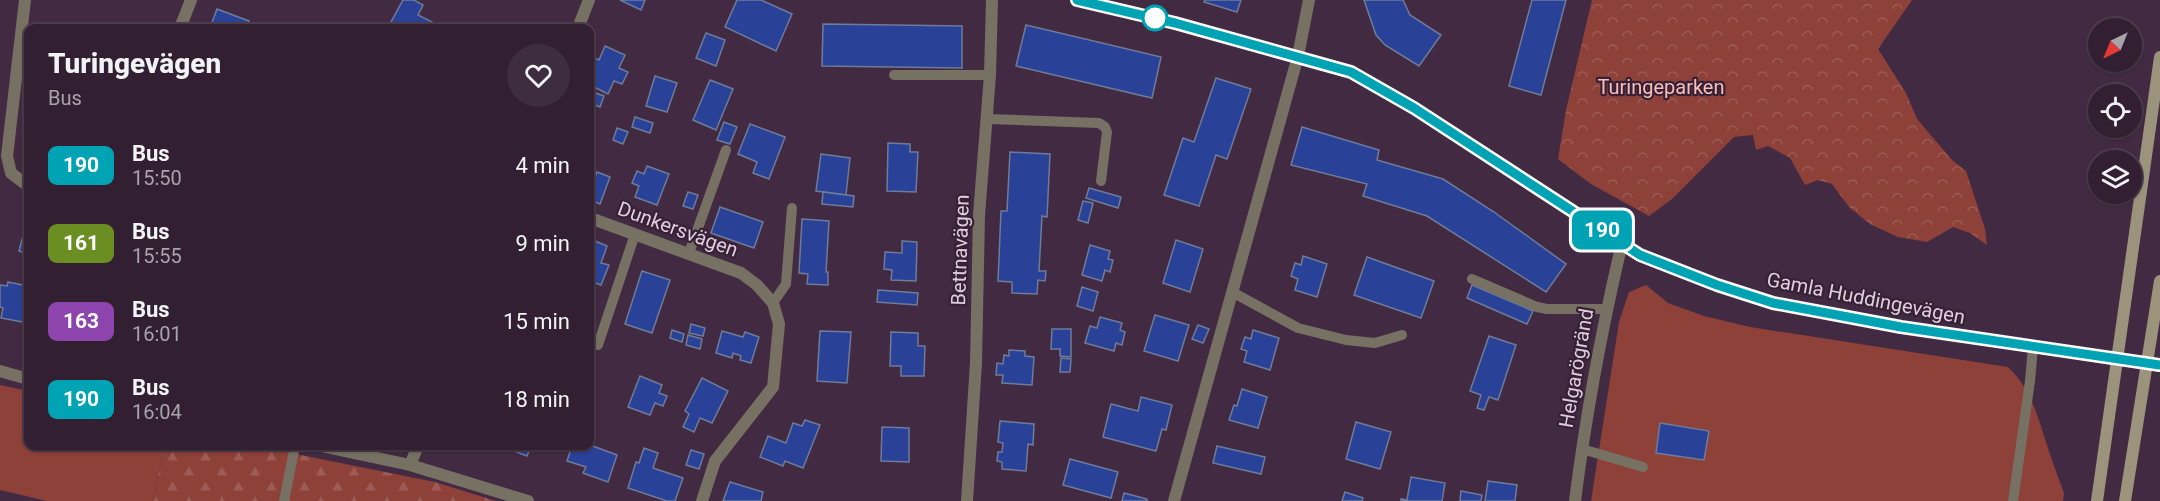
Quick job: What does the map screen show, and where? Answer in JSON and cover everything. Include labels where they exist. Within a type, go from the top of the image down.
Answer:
[{"type":"main road","points":[[2097,501],[2127,294],[2157,124],[2160,57]]},
{"type":"main road","points":[[2125,501],[2160,281]]},
{"type":"street","points":[[24,183],[11,173],[7,156],[25,0]]},
{"type":"street","points":[[182,24],[191,0]]},
{"type":"street","points":[[580,24],[589,0]]},
{"type":"street","name":"Bettnavägen","points":[[967,501],[976,363],[979,214],[990,75],[992,0]]},
{"type":"street","name":"Gamla Huddingevägen","points":[[1077,0],[1175,23],[1351,72],[1414,108],[1640,255],[1683,273],[1773,303],[1901,327],[2160,366]]},
{"type":"street","points":[[1174,501],[1234,292],[1298,56],[1310,0]]},
{"type":"street","name":"Dunkersvägen","points":[[594,219],[741,273],[757,285],[773,303]]},
{"type":"street","name":"Helgarögränd","points":[[1575,501],[1582,448],[1607,309],[1622,243]]},
{"type":"street","points":[[702,501],[715,461],[773,387],[779,324],[773,303]]},
{"type":"street","points":[[0,371],[24,378]]},
{"type":"street","points":[[340,450],[411,465],[528,501]]},
{"type":"street","points":[[411,465],[417,450]]},
{"type":"lane","points":[[894,75],[990,75]]},
{"type":"lane","points":[[987,118],[1100,123],[1107,132],[1101,181]]},
{"type":"lane","points":[[688,253],[726,150]]},
{"type":"lane","points":[[773,303],[786,284],[792,208]]},
{"type":"lane","points":[[598,345],[635,234]]},
{"type":"lane","points":[[1472,279],[1537,307],[1607,309]]},
{"type":"lane","points":[[1234,292],[1298,328],[1346,340],[1375,343],[1402,335]]},
{"type":"lane","points":[[2013,501],[2033,347]]},
{"type":"lane","points":[[1582,448],[1643,467]]},
{"type":"lane","points":[[284,501],[294,450]]},
{"type":"green space","name":"Turingeparken","points":[[1592,0],[1912,0],[1878,49],[1906,93],[1917,119],[1952,160],[1966,171],[1985,229],[1987,245],[1970,233],[1953,227],[1927,242],[1898,237],[1870,224],[1849,207],[1832,184],[1818,180],[1805,185],[1790,158],[1768,146],[1756,150],[1753,135],[1734,137],[1672,199],[1649,216],[1591,184],[1558,159],[1566,110]]},
{"type":"green space","points":[[1646,285],[1668,303],[1704,316],[1750,327],[2008,367],[2023,385],[2033,403],[2064,493],[2063,501],[1591,501],[1619,322],[1629,292]]},
{"type":"green space","points":[[0,385],[24,390],[24,450],[163,450],[153,501],[47,501],[0,490]]},
{"type":"green space","points":[[163,450],[276,450],[435,482],[496,501],[153,501]]},
{"type":"building","points":[[403,0],[414,0],[423,5],[418,15],[434,23],[395,24],[391,22]]},
{"type":"building","points":[[620,0],[645,0],[641,10]]},
{"type":"building","points":[[737,0],[761,0],[792,14],[776,51],[725,27]]},
{"type":"building","points":[[1205,0],[1241,0],[1237,12],[1204,2]]},
{"type":"building","points":[[1364,0],[1403,0],[1410,15],[1441,35],[1419,66],[1385,45],[1376,35]]},
{"type":"building","points":[[1532,0],[1566,0],[1541,95],[1509,86]]},
{"type":"building","points":[[217,9],[249,21],[248,24],[211,24]]},
{"type":"building","points":[[823,24],[962,26],[962,68],[822,66]]},
{"type":"building","points":[[1026,25],[1161,57],[1152,98],[1016,66]]},
{"type":"building","points":[[706,33],[725,40],[716,66],[696,58]]},
{"type":"building","points":[[605,46],[625,55],[619,68],[628,72],[622,84],[614,81],[608,94],[594,87],[594,58],[599,60]]},
{"type":"building","points":[[655,76],[677,83],[667,112],[646,106]]},
{"type":"building","points":[[1216,78],[1251,89],[1227,159],[1216,155],[1199,206],[1164,195],[1183,138],[1194,142]]},
{"type":"building","points":[[710,80],[733,89],[716,130],[693,120]]},
{"type":"building","points":[[594,92],[604,96],[600,107],[594,105]]},
{"type":"building","points":[[635,117],[653,123],[650,133],[632,127]]},
{"type":"building","points":[[724,122],[737,127],[730,144],[717,140]]},
{"type":"building","points":[[750,124],[785,137],[769,179],[753,173],[757,162],[738,154]]},
{"type":"building","points":[[1302,127],[1379,150],[1377,160],[1443,179],[1494,212],[1566,264],[1546,292],[1427,216],[1363,196],[1367,184],[1291,165]]},
{"type":"building","points":[[617,128],[628,132],[623,144],[613,140]]},
{"type":"building","points":[[888,143],[910,144],[910,152],[918,152],[916,192],[887,191]]},
{"type":"building","points":[[1010,152],[1050,154],[1047,217],[1042,216],[1039,271],[1046,271],[1045,281],[1038,280],[1037,294],[1012,293],[1012,282],[998,281],[1001,211],[1007,211]]},
{"type":"building","points":[[821,154],[850,158],[846,195],[816,191]]},
{"type":"building","points":[[647,166],[669,174],[657,205],[635,197],[639,186],[632,183],[637,171],[644,174]]},
{"type":"building","points":[[597,172],[610,177],[600,204],[594,202],[594,180]]},
{"type":"building","points":[[1089,188],[1121,197],[1118,208],[1086,198]]},
{"type":"building","points":[[688,192],[698,195],[693,209],[683,206]]},
{"type":"building","points":[[823,192],[854,196],[853,207],[822,204]]},
{"type":"building","points":[[1083,201],[1093,203],[1088,223],[1078,220]]},
{"type":"building","points":[[720,207],[763,222],[754,248],[711,233]]},
{"type":"building","points":[[802,219],[829,221],[826,272],[828,272],[828,285],[807,284],[808,274],[799,273]]},
{"type":"building","points":[[24,232],[24,253],[19,251]]},
{"type":"building","points":[[1176,240],[1203,249],[1190,292],[1163,283]]},
{"type":"building","points":[[594,241],[607,246],[601,263],[609,265],[601,285],[594,282]]},
{"type":"building","points":[[902,241],[917,242],[916,281],[891,280],[892,270],[884,269],[885,252],[902,253]]},
{"type":"building","points":[[1090,245],[1110,251],[1108,259],[1113,260],[1110,272],[1105,270],[1102,281],[1082,275]]},
{"type":"building","points":[[1303,256],[1327,264],[1317,297],[1295,290],[1298,279],[1291,276],[1295,263],[1301,265]]},
{"type":"building","points":[[1367,257],[1434,281],[1421,318],[1354,295]]},
{"type":"building","points":[[642,271],[670,280],[652,333],[625,324]]},
{"type":"building","points":[[8,282],[24,285],[24,322],[1,318],[3,308],[0,307],[0,285],[7,286]]},
{"type":"building","points":[[1472,285],[1533,311],[1527,324],[1467,298]]},
{"type":"building","points":[[1082,287],[1098,292],[1093,311],[1077,306]]},
{"type":"building","points":[[878,290],[918,293],[917,305],[877,302]]},
{"type":"building","points":[[1155,315],[1189,325],[1178,361],[1144,351]]},
{"type":"building","points":[[1100,317],[1122,323],[1120,330],[1125,332],[1122,345],[1116,343],[1114,351],[1085,343],[1090,326],[1097,328]]},
{"type":"building","points":[[691,324],[705,328],[703,336],[689,333]]},
{"type":"building","points":[[1198,325],[1209,329],[1203,343],[1192,339]]},
{"type":"building","points":[[1052,329],[1071,329],[1071,357],[1060,356],[1060,349],[1051,349]]},
{"type":"building","points":[[672,330],[684,334],[682,342],[670,338]]},
{"type":"building","points":[[1253,330],[1279,338],[1270,370],[1244,362],[1247,351],[1241,349],[1245,337],[1251,339]]},
{"type":"building","points":[[722,331],[743,337],[745,332],[759,337],[751,363],[740,360],[741,356],[733,353],[732,358],[716,353]]},
{"type":"building","points":[[820,331],[851,332],[847,383],[817,381]]},
{"type":"building","points":[[891,332],[918,333],[918,346],[925,346],[924,376],[901,376],[901,366],[890,366]]},
{"type":"building","points":[[688,335],[702,339],[700,349],[686,345]]},
{"type":"building","points":[[1489,336],[1516,345],[1498,400],[1489,397],[1484,410],[1477,408],[1481,395],[1470,391]]},
{"type":"building","points":[[1009,350],[1025,351],[1025,356],[1034,357],[1032,385],[1002,383],[1003,375],[996,375],[997,363],[1003,364],[1004,355],[1009,356]]},
{"type":"building","points":[[1061,358],[1071,359],[1070,372],[1060,372]]},
{"type":"building","points":[[640,376],[662,385],[659,393],[667,396],[663,406],[655,403],[650,415],[628,407]]},
{"type":"building","points":[[702,378],[728,391],[712,423],[700,418],[694,432],[683,427],[689,414],[685,411]]},
{"type":"building","points":[[1242,389],[1267,397],[1258,428],[1229,420],[1234,405],[1237,406]]},
{"type":"building","points":[[1141,397],[1172,405],[1166,430],[1162,429],[1156,451],[1103,437],[1111,404],[1138,411]]},
{"type":"building","points":[[805,420],[820,425],[803,468],[785,461],[783,466],[760,457],[768,436],[786,443],[793,423],[802,426]]},
{"type":"building","points":[[1000,421],[1034,424],[1033,445],[1028,444],[1026,471],[1002,469],[1002,462],[997,461],[998,452],[1002,452],[1003,443],[998,442]]},
{"type":"building","points":[[1356,422],[1391,432],[1380,469],[1346,459]]},
{"type":"building","points":[[1660,423],[1709,431],[1704,460],[1656,453]]},
{"type":"building","points":[[882,427],[909,428],[909,462],[881,461]]},
{"type":"building","points":[[594,446],[617,455],[608,482],[583,473],[586,467],[567,461],[571,450],[594,450]]},
{"type":"building","points":[[1217,446],[1265,457],[1261,474],[1213,463]]},
{"type":"building","points":[[644,448],[658,453],[653,468],[683,478],[675,501],[667,501],[628,488],[636,462],[639,463]]},
{"type":"building","points":[[511,450],[529,450],[527,456]]},
{"type":"building","points":[[691,450],[704,454],[699,469],[686,465]]},
{"type":"building","points":[[1070,459],[1118,472],[1111,498],[1063,485]]},
{"type":"building","points":[[1411,477],[1445,483],[1442,501],[1401,501],[1401,499],[1407,500]]},
{"type":"building","points":[[1488,481],[1517,485],[1515,501],[1485,501]]},
{"type":"building","points":[[730,482],[763,492],[761,501],[723,501]]},
{"type":"building","points":[[1461,491],[1482,495],[1481,501],[1460,501]]},
{"type":"building","points":[[1345,492],[1363,498],[1362,501],[1342,501]]},
{"type":"building","points":[[1124,493],[1147,499],[1147,501],[1122,501]]},
{"type":"bus line","name":"190","points":[[1077,0],[1175,23],[1351,72],[1414,108],[1640,255],[1717,285],[1773,303],[1901,327],[2160,365]]}]
